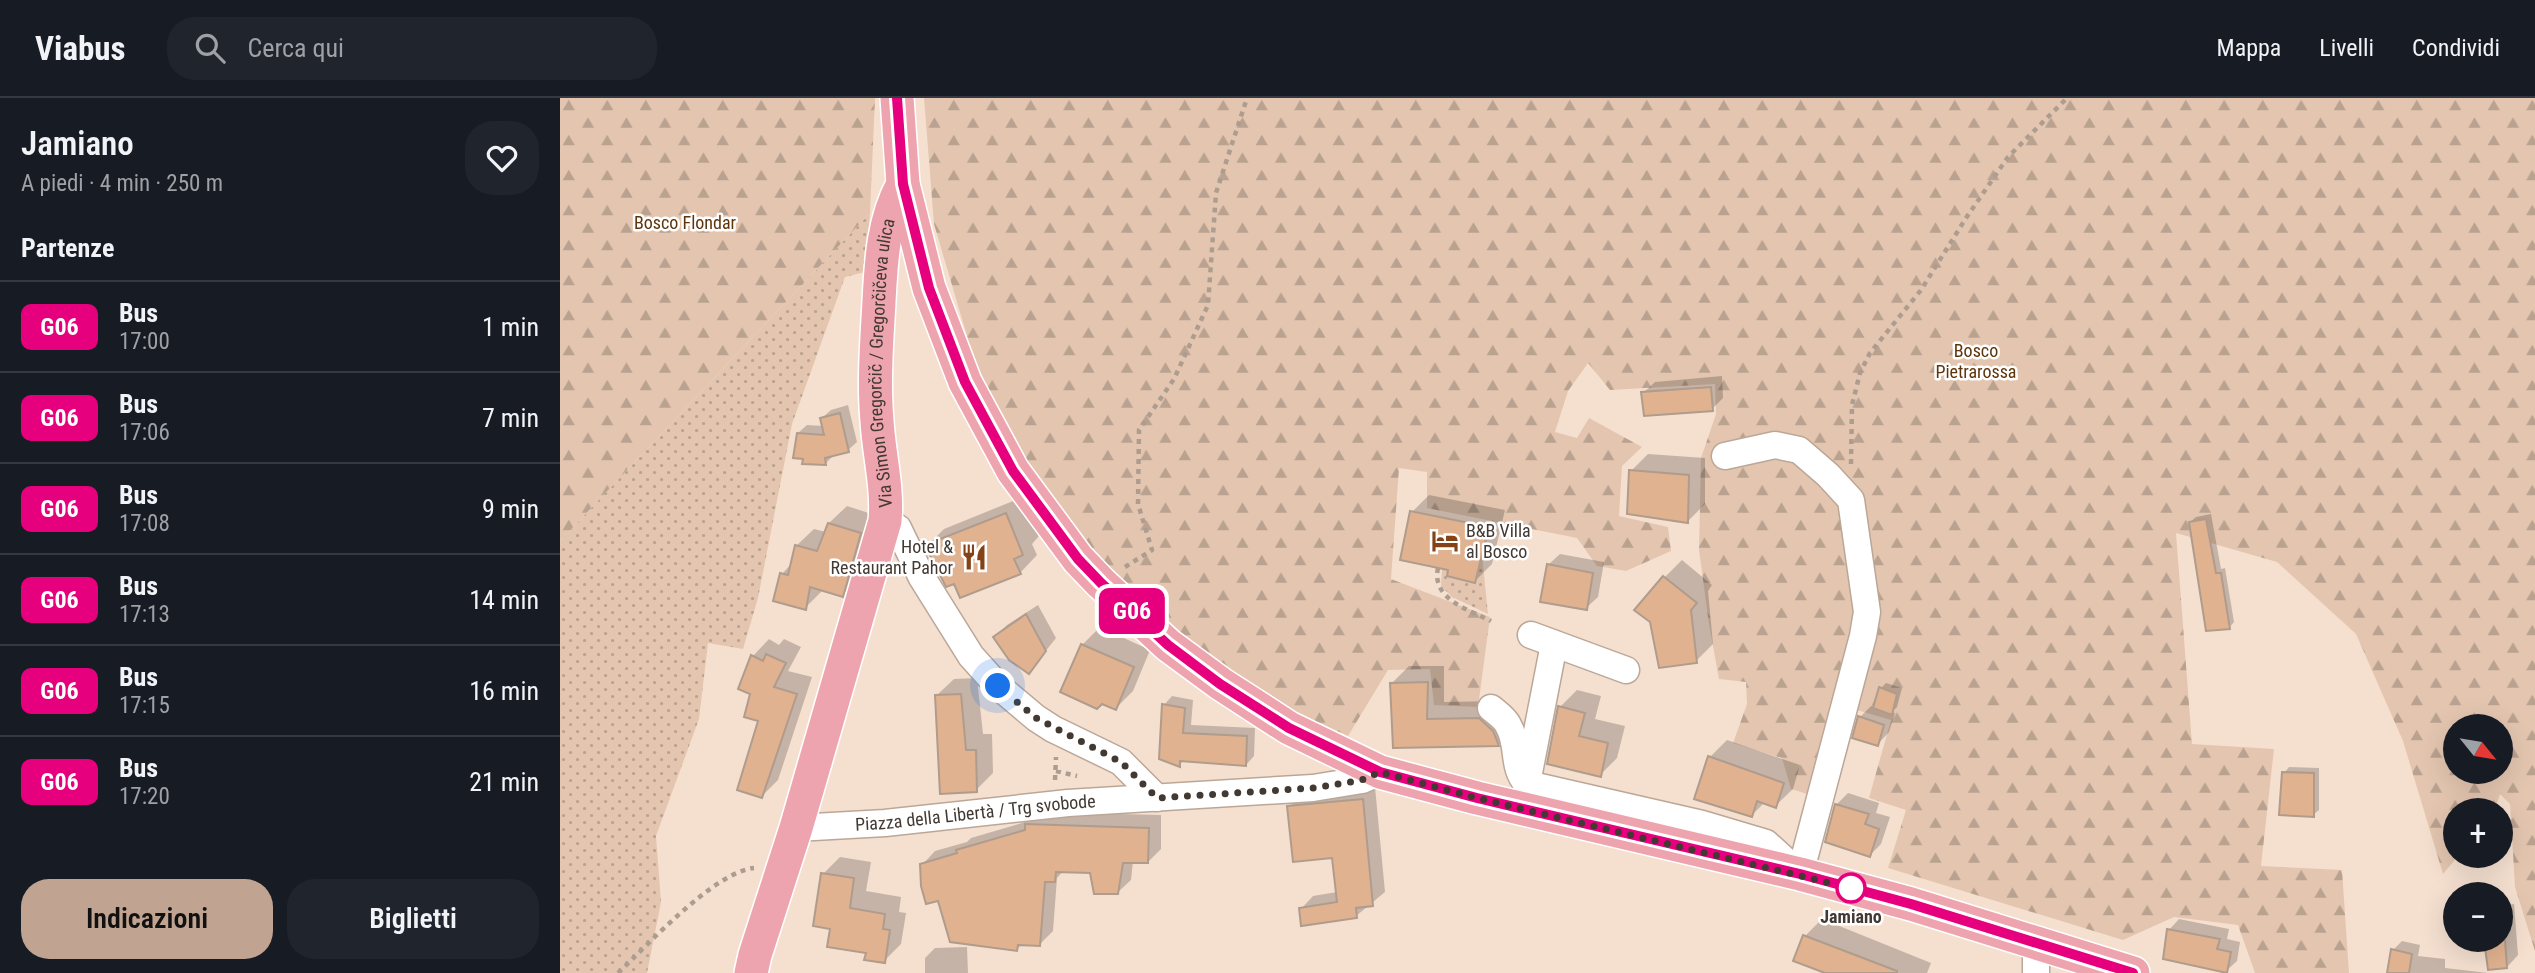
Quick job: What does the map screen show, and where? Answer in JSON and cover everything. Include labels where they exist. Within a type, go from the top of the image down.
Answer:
[{"type":"main road","points":[[897,98],[903,184],[929,288],[965,382],[1013,471],[1078,559],[1101,583],[1168,645],[1220,684],[1289,728],[1380,772],[1525,796],[1911,904],[2036,958],[2133,973]]},
{"type":"main road","name":"Via Simon Gregorčič / Gregorčičeva ulica","points":[[751,973],[885,521],[887,497],[876,419],[877,335],[883,242],[889,214],[903,184]]},
{"type":"street","points":[[1725,456],[1775,445],[1799,450],[1851,500],[1867,612],[1800,874]]},
{"type":"street","points":[[885,521],[898,528],[921,576],[971,656],[998,686],[1053,729],[1121,762],[1157,798]]},
{"type":"street","points":[[1525,796],[1542,640],[1626,670]]},
{"type":"street","points":[[1491,708],[1507,723],[1515,745],[1518,773],[1525,796]]},
{"type":"street","name":"Piazza della Libertà / Trg svobode","points":[[796,828],[885,823],[1049,805],[1313,788],[1362,780],[1380,772]]},
{"type":"path","points":[[1101,583],[1152,550],[1138,504],[1139,430],[1174,379],[1208,305],[1216,193],[1247,98]]},
{"type":"path","points":[[1851,500],[1852,405],[1860,373],[1870,353],[1921,290],[2008,157],[2067,98]]},
{"type":"path","points":[[1437,568],[1435,578],[1439,589],[1460,606],[1491,621]]},
{"type":"path","points":[[1049,805],[1057,764],[1053,729]]},
{"type":"path","points":[[618,973],[719,883],[745,869],[783,866]]},
{"type":"green space","name":"Bosco Flondar","points":[[560,98],[875,98],[870,213],[560,541]]},
{"type":"green space","name":"Bosco Pietrarossa","points":[[924,98],[2535,98],[2535,951],[2515,887],[2513,798],[2504,798],[2500,794],[2499,798],[2443,798],[2443,868],[2448,868],[2443,874],[2403,741],[2356,634],[2277,562],[2176,533],[2192,744],[2274,749],[2261,866],[2342,870],[2349,973],[2255,973],[2238,925],[2174,917],[2123,940],[1888,868],[1906,810],[1869,798],[1891,720],[1843,706],[1820,798],[1791,789],[1782,758],[1733,743],[1747,704],[1746,682],[1719,679],[1699,550],[1701,458],[1716,414],[1715,384],[1610,390],[1588,363],[1568,391],[1555,432],[1577,438],[1589,418],[1642,447],[1622,466],[1619,516],[1668,527],[1671,551],[1626,571],[1597,566],[1577,538],[1427,508],[1427,472],[1399,468],[1391,579],[1490,617],[1478,707],[1434,705],[1430,669],[1388,670],[1348,736],[1302,716],[1181,636],[1101,561],[1041,489],[992,401],[969,343],[934,224]]},
{"type":"green space","points":[[870,213],[865,272],[845,277],[792,424],[758,598],[743,649],[708,643],[699,719],[656,836],[661,902],[647,973],[560,973],[560,541]]},
{"type":"green space","points":[[1482,555],[1488,614],[1452,597],[1441,586],[1442,569],[1448,570],[1448,576],[1475,583]]},
{"type":"building","points":[[1711,387],[1713,411],[1644,416],[1641,392]]},
{"type":"building","points":[[840,413],[849,452],[825,458],[826,465],[802,464],[803,459],[793,458],[797,433],[824,435],[820,418]]},
{"type":"building","points":[[1629,470],[1689,475],[1688,523],[1627,514]]},
{"type":"building","name":"B&B Villa al Bosco","points":[[1410,511],[1489,527],[1475,583],[1447,576],[1448,570],[1400,560]]},
{"type":"building","name":"Hotel & Restaurant Pahor","points":[[1006,513],[1023,555],[1014,559],[1021,574],[960,598],[954,584],[946,587],[925,545]]},
{"type":"building","points":[[2206,519],[2216,573],[2221,573],[2230,629],[2206,631],[2189,522]]},
{"type":"building","points":[[828,523],[861,533],[843,597],[810,587],[806,610],[773,601],[780,573],[788,575],[795,545],[817,551]]},
{"type":"building","points":[[1547,564],[1593,573],[1587,610],[1540,602]]},
{"type":"building","points":[[1663,576],[1697,603],[1691,610],[1697,663],[1659,668],[1650,622],[1634,610]]},
{"type":"building","points":[[1026,614],[1046,651],[1029,674],[1009,660],[993,637]]},
{"type":"building","points":[[1081,644],[1134,667],[1116,710],[1102,704],[1097,709],[1060,692]]},
{"type":"building","points":[[766,654],[786,663],[774,687],[797,694],[762,798],[737,790],[758,721],[744,717],[750,694],[738,689],[751,655],[763,661]]},
{"type":"building","points":[[1428,682],[1427,719],[1479,718],[1493,731],[1499,746],[1393,748],[1390,683]]},
{"type":"building","points":[[1879,687],[1897,694],[1892,715],[1873,708]]},
{"type":"building","points":[[961,694],[966,750],[976,750],[977,792],[940,794],[935,695]]},
{"type":"building","points":[[1162,704],[1185,708],[1183,733],[1247,736],[1246,766],[1180,761],[1180,767],[1159,759]]},
{"type":"building","points":[[1558,706],[1585,713],[1579,736],[1608,743],[1601,777],[1547,764]]},
{"type":"building","points":[[1858,716],[1884,725],[1878,746],[1852,738]]},
{"type":"building","points":[[1708,756],[1784,783],[1776,808],[1757,801],[1752,817],[1694,799]]},
{"type":"building","points":[[2282,772],[2314,773],[2314,817],[2279,815]]},
{"type":"building","points":[[1363,799],[1373,906],[1356,908],[1357,918],[1301,926],[1299,908],[1337,902],[1332,858],[1293,862],[1287,806]]},
{"type":"building","points":[[1835,804],[1869,814],[1865,824],[1879,829],[1870,857],[1825,842]]},
{"type":"building","points":[[1025,824],[1149,828],[1148,863],[1123,863],[1118,894],[1094,894],[1090,873],[1056,872],[1055,882],[1045,882],[1040,946],[1018,945],[1017,951],[950,942],[938,901],[926,904],[921,886],[920,864],[957,853],[956,850],[1025,830]]},
{"type":"building","points":[[821,873],[854,878],[850,908],[885,914],[883,929],[890,930],[885,963],[864,960],[866,953],[827,947],[830,929],[813,926]]},
{"type":"building","points":[[2167,929],[2220,939],[2217,949],[2231,952],[2227,973],[2163,959]]},
{"type":"building","points":[[1803,935],[1897,973],[1825,973],[1793,961]]},
{"type":"building","points":[[2391,949],[2412,954],[2409,973],[2387,973]]},
{"type":"building","points":[[2486,952],[2506,952],[2507,968],[2488,970]]},
{"type":"bus line","name":"G06","points":[[897,98],[903,184],[929,288],[965,382],[1013,471],[1078,559],[1101,583],[1168,645],[1220,684],[1289,728],[1380,772],[1477,798],[1800,874],[1911,904],[2133,973]]},
{"type":"place","name":"B&B Villa al Bosco","points":[[1445,541]]},
{"type":"place","name":"Hotel & Restaurant Pahor","points":[[974,557]]},
{"type":"place","name":"Jamiano","points":[[1851,888]]},
{"type":"route","points":[[998,686],[1053,729],[1121,762],[1157,798],[1313,788],[1362,780],[1380,772],[1851,888]]}]
